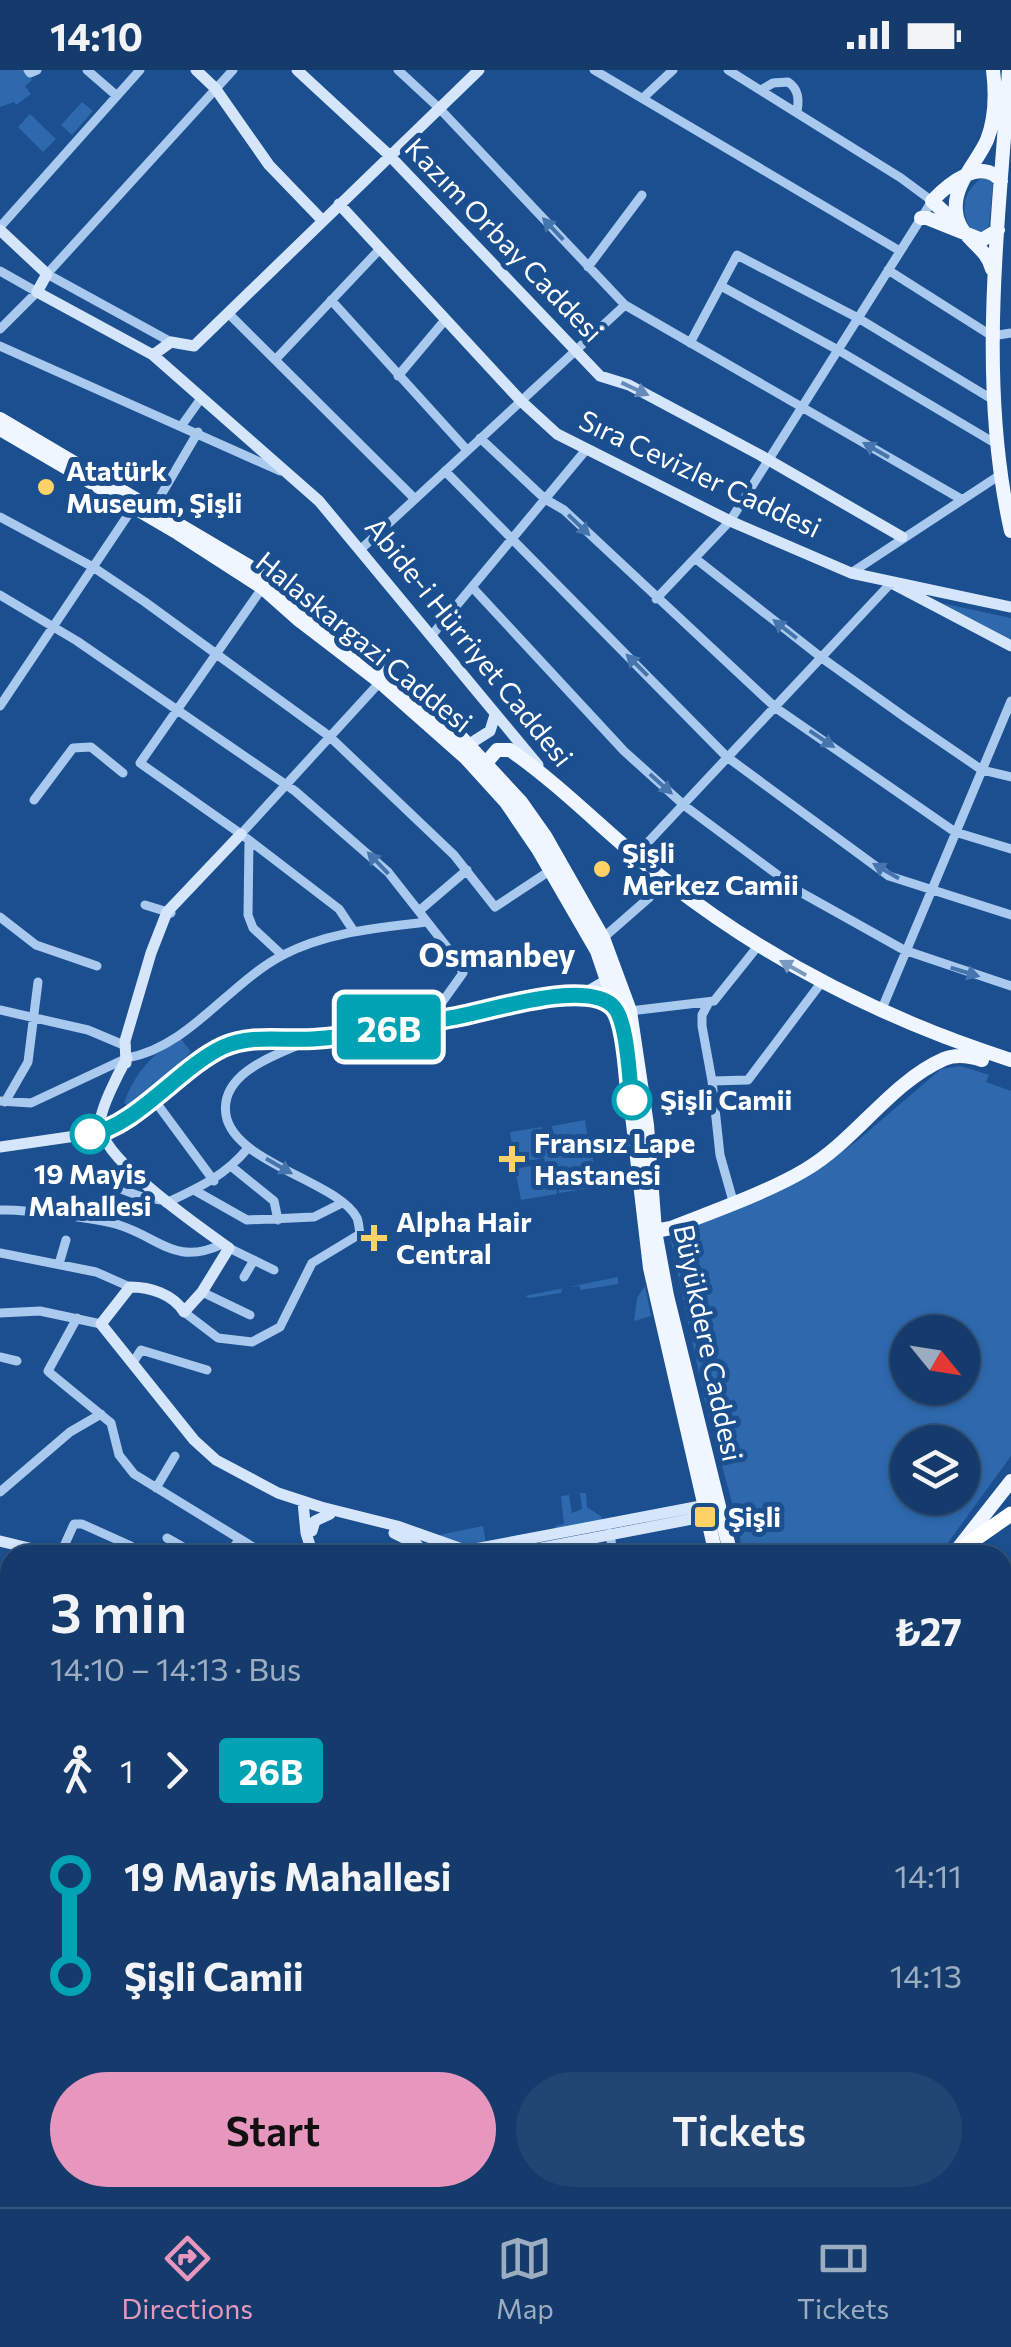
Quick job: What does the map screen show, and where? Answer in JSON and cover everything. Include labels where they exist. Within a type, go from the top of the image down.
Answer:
[{"type":"highway","points":[[967,1545],[1011,1514]]},
{"type":"main road","points":[[961,230],[956,202],[966,175],[986,143],[996,98],[997,70]]},
{"type":"main road","points":[[1009,70],[1007,160],[1001,181],[992,336],[1000,475],[1010,522]]},
{"type":"main road","points":[[994,274],[987,256],[932,201],[966,175],[988,170],[1001,181]]},
{"type":"main road","points":[[921,218],[982,240],[998,230]]},
{"type":"main road","name":"Halaskargazi Caddesi","points":[[0,419],[154,507],[266,583],[444,721],[468,745],[485,770]]},
{"type":"main road","name":"Halaskargazi Caddesi","points":[[0,429],[266,583],[299,620],[485,770]]},
{"type":"main road","points":[[436,730],[468,745]]},
{"type":"main road","points":[[485,770],[497,750],[505,749],[557,789]]},
{"type":"main road","name":"Büyükdere Caddesi","points":[[485,770],[551,870],[593,943],[624,1010],[642,1210],[656,1299],[713,1509],[727,1545]]},
{"type":"main road","name":"Büyükdere Caddesi","points":[[485,770],[545,836],[603,938],[624,1010],[645,1109],[656,1231],[713,1509],[715,1545]]},
{"type":"main road","name":"Abide-i Hürriyet Caddesi","points":[[557,789],[667,882],[758,946],[881,1012],[1011,1060]]},
{"type":"main road","points":[[934,1065],[944,1052],[943,1038]]},
{"type":"main road","points":[[642,1210],[648,1226],[656,1231],[671,1228],[800,1173],[946,1058],[964,1056],[1011,1069]]},
{"type":"main road","points":[[961,1545],[1011,1481]]},
{"type":"street","points":[[28,70],[38,70]]},
{"type":"street","points":[[87,70],[117,96]]},
{"type":"street","points":[[140,70],[0,228],[47,274],[171,342],[194,346],[479,70]]},
{"type":"street","points":[[196,70],[216,90],[269,165],[322,220]]},
{"type":"street","points":[[0,329],[234,70]]},
{"type":"street","name":"Kazım Orbay Caddesi","points":[[297,70],[389,156],[600,376],[629,385],[902,537]]},
{"type":"street","points":[[398,70],[439,108],[625,305],[961,498]]},
{"type":"street","points":[[594,70],[900,251]]},
{"type":"street","points":[[644,97],[674,70]]},
{"type":"street","points":[[656,599],[730,521],[932,201],[728,70]]},
{"type":"street","points":[[762,90],[773,83],[788,82],[794,86],[799,100],[797,112]]},
{"type":"street","points":[[588,266],[642,196]]},
{"type":"street","name":"Sıra Cevizler Caddesi","points":[[339,204],[521,401],[547,427],[585,451],[730,521],[851,573],[1011,607]]},
{"type":"street","points":[[275,360],[379,250]]},
{"type":"street","points":[[690,343],[738,256],[858,318],[995,401]]},
{"type":"street","points":[[888,270],[992,336],[1011,333]]},
{"type":"street","points":[[0,272],[37,292]]},
{"type":"street","points":[[720,286],[998,444]]},
{"type":"street","name":"Abide-i Hürriyet Caddesi","points":[[37,292],[153,354],[295,478],[361,549],[557,789]]},
{"type":"street","points":[[331,300],[467,450]]},
{"type":"street","points":[[361,549],[625,305]]},
{"type":"street","points":[[228,314],[413,498]]},
{"type":"street","points":[[398,376],[445,320]]},
{"type":"street","points":[[153,354],[171,342]]},
{"type":"street","points":[[0,346],[295,478]]},
{"type":"street","points":[[182,425],[202,397]]},
{"type":"street","points":[[154,507],[198,432]]},
{"type":"street","points":[[480,438],[544,500],[564,510],[776,708],[955,832],[1011,849]]},
{"type":"street","points":[[432,635],[585,451]]},
{"type":"street","points":[[445,471],[730,759],[889,876],[1011,914]]},
{"type":"street","points":[[851,573],[1000,475]]},
{"type":"street","points":[[0,706],[134,506]]},
{"type":"street","points":[[0,518],[93,567],[330,736],[454,854],[495,907],[551,870]]},
{"type":"street","points":[[696,559],[822,658],[982,770],[1011,777]]},
{"type":"street","points":[[266,583],[140,763],[339,909],[353,930]]},
{"type":"street","points":[[636,856],[891,584],[1011,646]]},
{"type":"street","points":[[472,587],[624,751],[686,806],[802,893],[904,950],[1011,986]]},
{"type":"street","points":[[0,594],[286,784],[362,847],[418,910],[463,973],[422,1022]]},
{"type":"street","points":[[274,1270],[226,1246],[164,1202],[104,1140],[103,1132],[109,1125],[126,1052],[125,1041],[151,952],[170,912],[245,837],[286,784],[380,682]]},
{"type":"street","points":[[881,1012],[1011,701]]},
{"type":"street","points":[[468,745],[490,731],[495,715]]},
{"type":"street","points":[[34,800],[73,748],[91,748],[123,773]]},
{"type":"street","points":[[245,837],[248,916],[253,928],[282,956]]},
{"type":"street","points":[[418,910],[466,870]]},
{"type":"street","points":[[603,938],[667,882]]},
{"type":"street","points":[[145,905],[170,912]]},
{"type":"street","points":[[0,917],[36,945],[97,966]]},
{"type":"street","points":[[0,1023],[3,1011],[88,1030],[126,1052],[143,1056],[282,956],[353,930],[427,922]]},
{"type":"street","points":[[572,994],[603,999],[624,1010],[709,1002],[720,996],[758,946]]},
{"type":"street","points":[[0,1147],[103,1132],[225,1046],[266,1038],[313,1039],[422,1022],[572,994],[598,988],[607,980]]},
{"type":"street","points":[[38,982],[28,1062],[2,1101],[31,1103],[126,1052]]},
{"type":"street","points":[[712,1081],[748,1080],[822,983]]},
{"type":"street","points":[[709,1002],[702,1026],[720,1155],[733,1201]]},
{"type":"street","points":[[0,1253],[96,1272],[130,1287],[148,1287],[178,1302],[184,1312],[218,1338],[252,1342],[280,1327],[312,1263],[360,1234],[356,1218],[342,1204],[248,1148],[227,1121],[224,1097],[234,1080],[313,1039]]},
{"type":"street","points":[[152,1096],[214,1180]]},
{"type":"street","points":[[45,1176],[92,1181],[164,1202],[214,1180],[248,1148]]},
{"type":"street","points":[[232,1167],[274,1201],[278,1220]]},
{"type":"street","points":[[194,1190],[247,1220],[314,1218],[342,1204]]},
{"type":"street","points":[[0,1210],[120,1226],[168,1250],[190,1254],[226,1246]]},
{"type":"street","points":[[60,1264],[66,1240]]},
{"type":"street","points":[[184,1312],[202,1292],[226,1246]]},
{"type":"street","points":[[244,1277],[254,1260]]},
{"type":"street","points":[[101,1324],[130,1287]]},
{"type":"street","points":[[202,1292],[250,1316]]},
{"type":"street","points":[[0,1314],[40,1312],[101,1324],[194,1440],[216,1460],[304,1504],[417,1539],[421,1545]]},
{"type":"street","points":[[77,1318],[48,1371],[111,1423],[119,1455],[134,1474],[248,1545]]},
{"type":"street","points":[[132,1364],[141,1350],[206,1370]]},
{"type":"street","points":[[0,1357],[17,1361]]},
{"type":"street","points":[[0,1492],[70,1432],[101,1414]]},
{"type":"street","points":[[156,1488],[175,1456]]},
{"type":"street","points":[[304,1504],[313,1545]]},
{"type":"street","points":[[304,1504],[431,1545]]},
{"type":"street","points":[[550,1545],[713,1509]]},
{"type":"street","points":[[499,1545],[713,1509]]},
{"type":"street","points":[[309,1532],[314,1521],[330,1514]]},
{"type":"street","points":[[64,1545],[74,1524],[130,1545]]},
{"type":"street","points":[[610,1532],[612,1545]]},
{"type":"street","points":[[167,1538],[180,1545]]},
{"type":"street","points":[[235,1545],[239,1540]]},
{"type":"shaded area","points":[[0,70],[26,70],[32,80],[25,86],[31,94],[16,105],[14,102],[0,107]]},
{"type":"shaded area","points":[[82,102],[93,111],[72,135],[61,125]]},
{"type":"shaded area","points":[[30,114],[56,139],[43,152],[18,127]]},
{"type":"shaded area","points":[[983,177],[990,177],[993,183],[989,225],[983,233],[973,232],[964,210],[967,195]]},
{"type":"shaded area","points":[[941,603],[1011,618],[1011,641]]},
{"type":"shaded area","points":[[178,1035],[191,1052],[131,1108],[124,1103],[146,1065]]},
{"type":"shaded area","points":[[961,1066],[989,1075],[986,1082],[1011,1091],[1011,1456],[980,1499],[980,1425],[890,1425],[890,1515],[968,1515],[946,1545],[741,1545],[670,1237],[806,1177],[857,1141],[941,1069]]},
{"type":"shaded area","points":[[585,1120],[590,1152],[563,1158],[592,1154],[598,1187],[559,1193],[554,1169],[557,1194],[521,1200],[515,1169],[545,1163],[544,1158],[515,1163],[510,1132],[542,1127],[548,1157],[557,1155],[552,1126]]},
{"type":"shaded area","points":[[618,1277],[618,1284],[581,1290],[579,1286],[567,1287]]},
{"type":"shaded area","points":[[645,1286],[651,1316],[634,1321],[637,1298]]},
{"type":"shaded area","points":[[562,1288],[561,1293],[525,1296]]},
{"type":"shaded area","points":[[580,1493],[586,1493],[587,1507],[602,1517],[599,1522],[556,1530],[555,1526],[564,1524],[561,1496],[569,1495],[572,1513],[582,1509]]},
{"type":"shaded area","points":[[483,1526],[486,1543],[466,1545],[434,1536]]},
{"type":"bus line","name":"26B","points":[[90,1134],[103,1132],[124,1119],[225,1046],[266,1038],[313,1039],[453,1018],[572,994],[603,999],[617,1010],[632,1100]]},
{"type":"place","name":"Atatürk Museum, Şişli","points":[[46,487]]},
{"type":"place","name":"Şişli Merkez Camii","points":[[602,869]]},
{"type":"place","name":"Şişli Camii","points":[[632,1100]]},
{"type":"place","name":"19 Mayis Mahallesi","points":[[90,1134]]},
{"type":"place","name":"Fransız Lape Hastanesi","points":[[512,1159]]},
{"type":"place","name":"Alpha Hair Central","points":[[374,1238]]},
{"type":"place","name":"Şişli","points":[[705,1517]]},
{"type":"district","name":"Osmanbey","points":[[497,956]]}]
